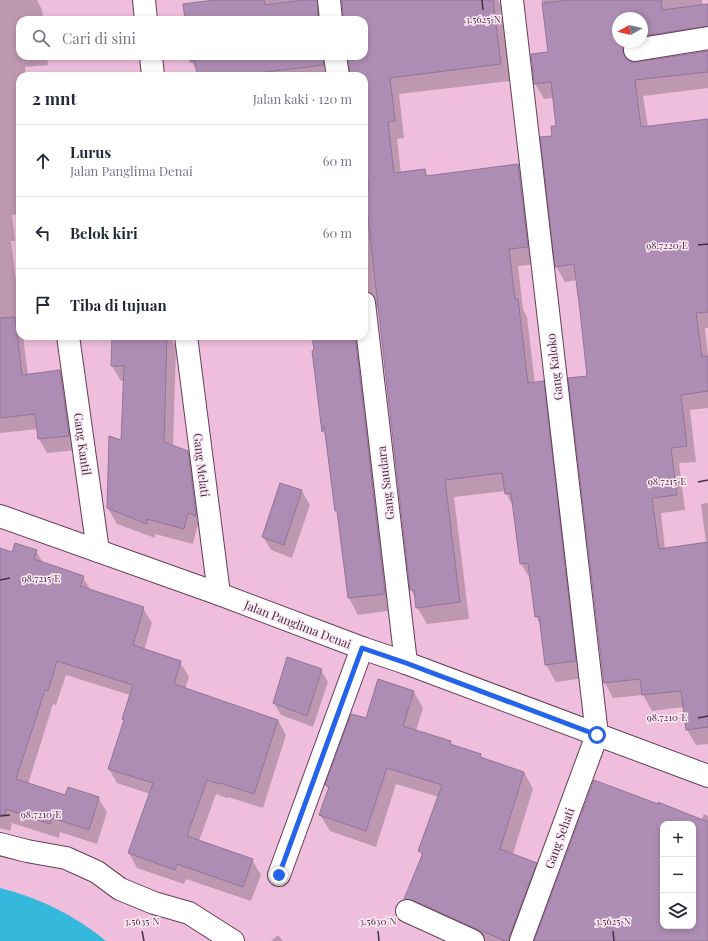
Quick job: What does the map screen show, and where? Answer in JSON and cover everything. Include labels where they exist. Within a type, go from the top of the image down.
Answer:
[{"type":"street","points":[[144,0],[146,16]]},
{"type":"street","points":[[329,0],[331,16]]},
{"type":"street","name":"Gang Kaloko","points":[[512,0],[597,735]]},
{"type":"street","points":[[635,50],[708,38]]},
{"type":"street","points":[[151,60],[153,72]]},
{"type":"street","points":[[336,60],[337,72]]},
{"type":"street","name":"Gang Saudara","points":[[368,337],[406,663]]},
{"type":"street","name":"Gang Kantil","points":[[69,340],[98,551]]},
{"type":"street","name":"Gang Melati","points":[[187,340],[219,594]]},
{"type":"street","name":"Jalan Panglima Denai","points":[[0,516],[219,594],[708,776]]},
{"type":"street","points":[[279,875],[362,648]]},
{"type":"street","name":"Gang Sehati","points":[[521,941],[597,735]]},
{"type":"street","points":[[0,844],[27,851],[66,858],[96,872],[120,889],[143,899],[189,913],[233,941]]},
{"type":"street","points":[[407,911],[473,941]]},
{"type":"water","points":[[0,888],[43,902],[56,908],[82,923],[106,941],[0,941]]},
{"type":"building","points":[[214,0],[264,0],[265,5],[317,0],[318,16],[184,16],[183,4]]},
{"type":"building","points":[[342,0],[493,0],[501,64],[390,78],[395,121],[388,122],[394,173],[425,169],[426,176],[518,164],[528,247],[509,249],[515,299],[518,299],[528,383],[544,381],[576,661],[545,665],[539,616],[535,617],[528,563],[520,564],[511,493],[505,494],[502,473],[445,480],[460,602],[416,608],[414,590],[410,590],[368,218],[368,72],[350,72],[348,60],[368,60],[368,16],[343,16]]},
{"type":"building","points":[[570,0],[661,0],[662,10],[708,4],[708,26],[648,35],[648,12],[612,12],[612,48],[623,48],[626,58],[631,62],[708,51],[708,72],[635,80],[641,127],[708,119],[708,312],[696,313],[702,357],[708,356],[708,391],[681,395],[687,446],[671,448],[677,495],[652,498],[659,549],[708,542],[708,727],[686,730],[681,691],[642,695],[640,679],[604,683],[568,378],[587,376],[580,311],[574,264],[555,267],[540,137],[552,136],[551,126],[556,126],[551,82],[534,84],[531,54],[548,52],[542,3]]},
{"type":"building","points":[[190,60],[323,60],[324,65],[266,72],[196,72],[195,61],[190,62]]},
{"type":"building","points":[[15,317],[16,340],[18,340],[22,375],[60,370],[69,436],[38,439],[35,414],[0,418],[0,318]]},
{"type":"building","points":[[112,340],[167,340],[164,442],[188,451],[196,516],[188,513],[184,529],[147,519],[147,524],[107,508],[109,436],[121,440],[124,366],[111,366]]},
{"type":"building","points":[[313,340],[355,340],[385,594],[348,598],[324,425],[322,432],[312,351],[314,350]]},
{"type":"building","points":[[280,483],[302,490],[284,545],[262,537]]},
{"type":"building","points":[[15,543],[37,550],[34,559],[84,576],[80,586],[144,607],[133,645],[181,661],[174,684],[278,720],[254,794],[207,780],[187,836],[253,859],[243,887],[177,864],[175,870],[128,853],[153,783],[108,769],[124,720],[122,719],[133,685],[57,661],[48,691],[45,690],[16,779],[65,795],[68,787],[99,797],[89,830],[52,818],[50,824],[6,809],[5,815],[0,814],[0,548],[12,552]]},
{"type":"building","points":[[287,657],[322,669],[307,716],[273,703]]},
{"type":"building","points":[[378,679],[414,691],[403,726],[451,741],[450,744],[481,754],[480,757],[524,772],[500,849],[537,863],[509,937],[509,941],[479,930],[412,900],[404,899],[423,853],[418,851],[442,785],[387,768],[366,831],[319,815],[329,787],[325,785],[351,714],[366,718]]},
{"type":"building","points":[[594,780],[658,804],[658,802],[708,822],[708,941],[534,941]]},
{"type":"route","points":[[279,875],[362,648],[406,663],[597,735]]}]
